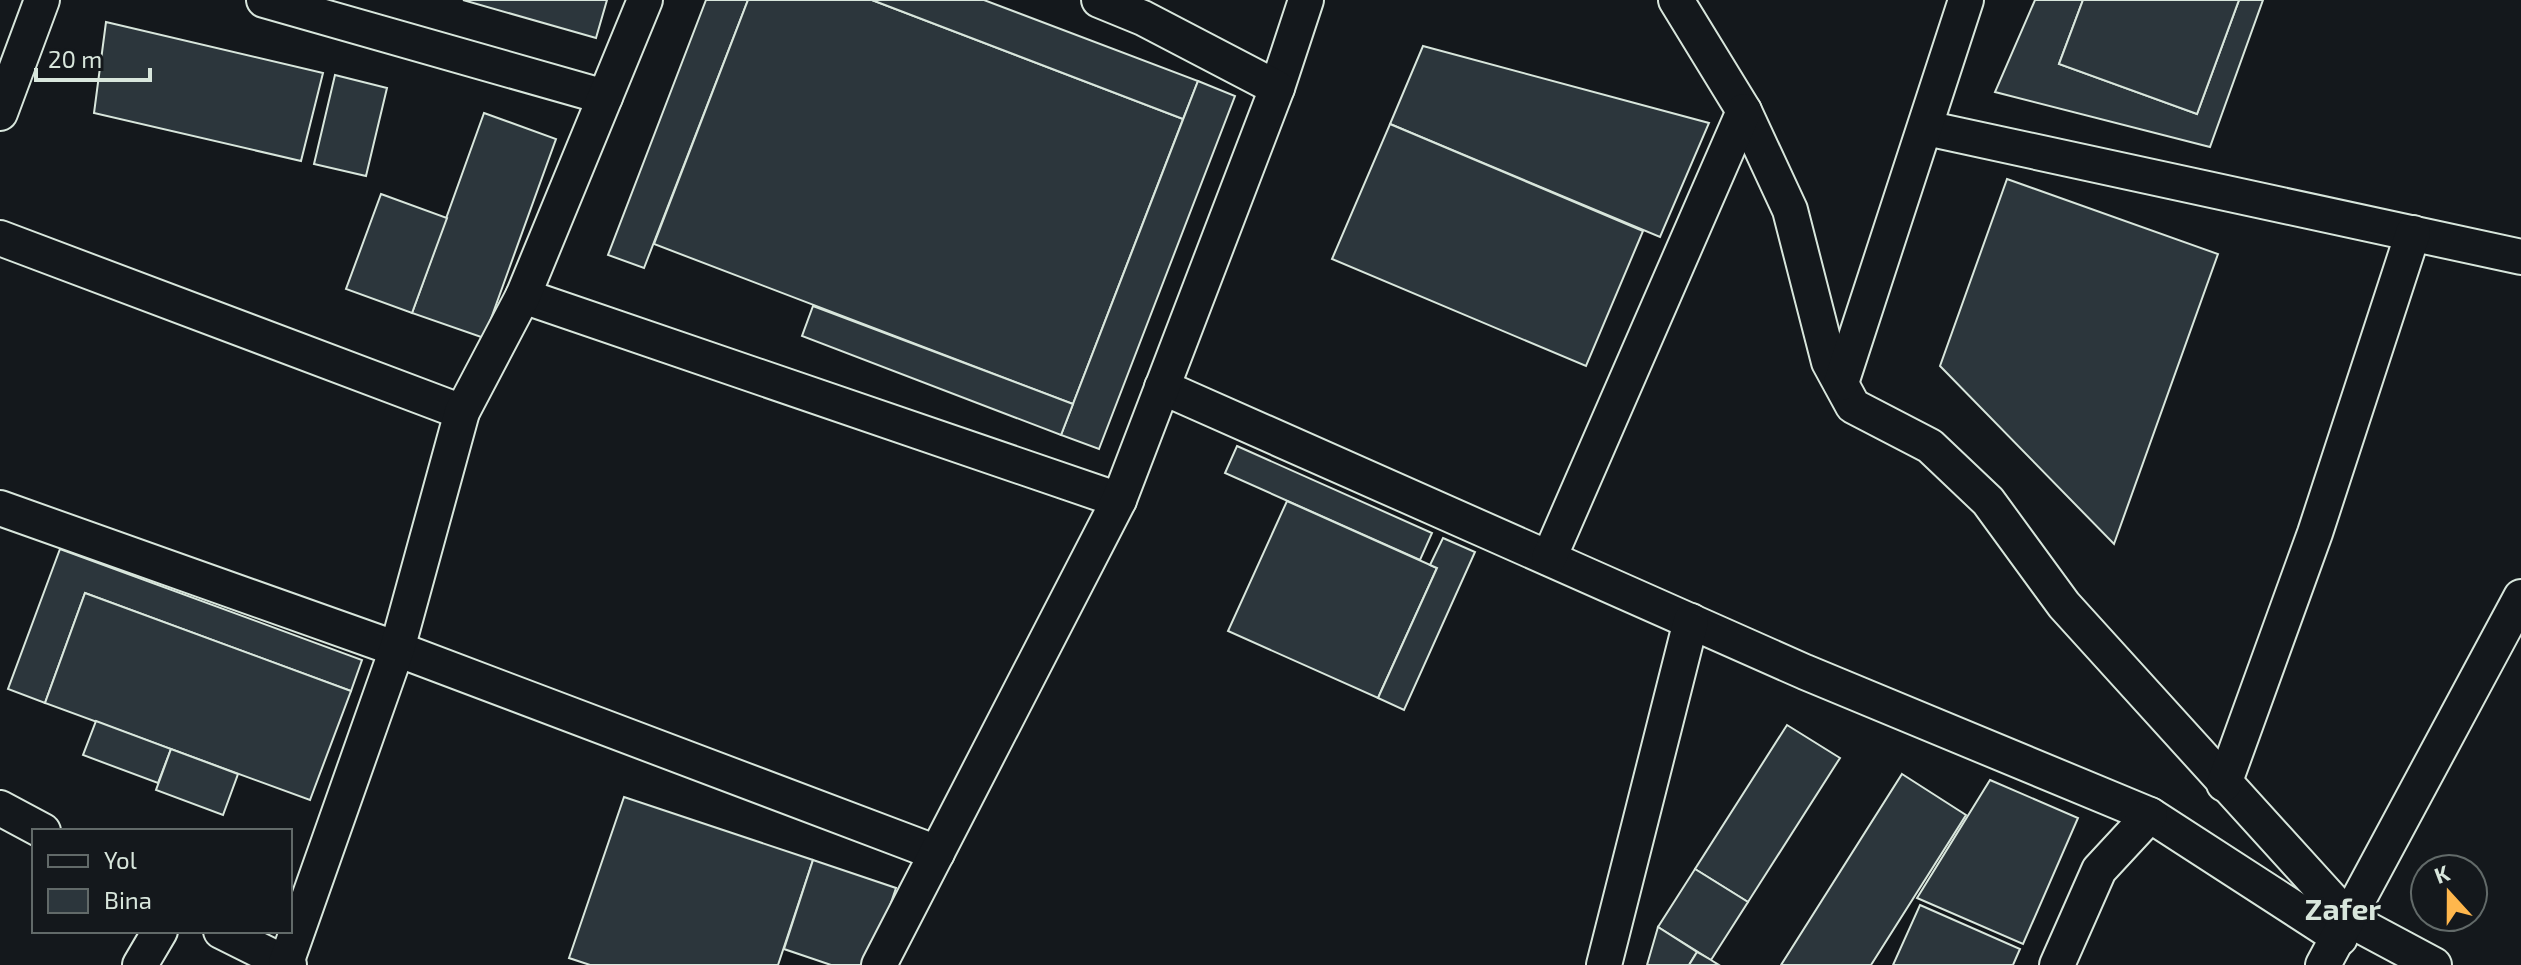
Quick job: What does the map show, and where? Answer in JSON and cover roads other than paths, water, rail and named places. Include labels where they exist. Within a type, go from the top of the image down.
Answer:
[{"type":"street","points":[[0,113],[15,32],[42,0]]},
{"type":"street","points":[[264,0],[605,97]]},
{"type":"street","points":[[225,933],[288,964],[397,649],[462,412],[523,296],[645,0]]},
{"type":"street","points":[[1099,0],[1143,18],[1277,88]]},
{"type":"street","points":[[879,965],[1119,500],[1277,88],[1306,0]]},
{"type":"street","points":[[1676,0],[1744,111],[1790,210],[1829,362],[1853,406],[1930,446],[1988,501],[2064,605],[2224,784],[2337,941]]},
{"type":"street","points":[[1841,383],[1966,0]]},
{"type":"street","points":[[1549,558],[1744,111]]},
{"type":"street","points":[[1926,128],[2521,257]]},
{"type":"street","points":[[2224,784],[2315,533],[2413,233]]},
{"type":"street","points":[[0,238],[462,412]]},
{"type":"street","points":[[523,296],[1119,500]]},
{"type":"street","points":[[1162,387],[1691,621],[2150,815],[2337,941],[2434,965]]},
{"type":"street","points":[[0,508],[397,649],[937,853]]},
{"type":"street","points":[[2337,941],[2519,609]]},
{"type":"street","points":[[1604,965],[1691,621]]},
{"type":"street","points":[[0,808],[39,829]]},
{"type":"street","points":[[2057,965],[2099,870],[2150,815]]},
{"type":"street","points":[[140,965],[159,933]]},
{"type":"district","name":"Zafer","points":[[2343,908]]}]
